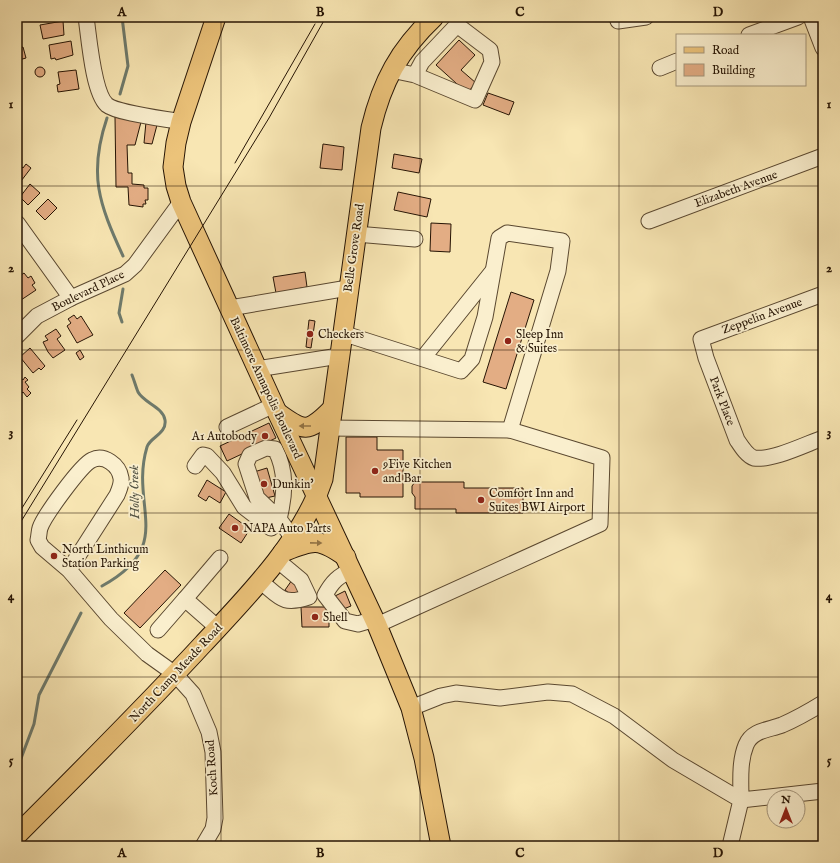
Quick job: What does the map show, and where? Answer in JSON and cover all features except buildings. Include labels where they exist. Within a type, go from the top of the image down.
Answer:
[{"type":"main road","name":"Baltimore Annapolis Boulevard","points":[[216,17],[181,122],[173,166],[176,186],[181,202],[276,409],[283,445],[317,497],[376,622],[411,708],[428,772],[441,846]]},
{"type":"main road","name":"Belle Grove Road","points":[[317,497],[323,479],[348,288],[371,128],[377,101],[391,70],[413,38],[434,17]]},
{"type":"main road","points":[[276,409],[294,424],[302,428],[330,419]]},
{"type":"main road","name":"North Camp Meade Road","points":[[17,835],[110,743],[260,581],[284,550],[317,497]]},
{"type":"main road","points":[[284,550],[311,542],[321,542],[331,546],[349,563]]},
{"type":"street","points":[[86,17],[96,84],[100,98],[108,106],[181,122]]},
{"type":"street","points":[[617,17],[618,21],[646,17]]},
{"type":"street","points":[[752,34],[798,17]]},
{"type":"street","points":[[812,17],[823,48]]},
{"type":"street","points":[[391,70],[415,75],[475,100],[492,62],[490,50],[457,25],[422,62],[415,75]]},
{"type":"street","points":[[660,68],[676,61]]},
{"type":"street","name":"Elizabeth Avenue","points":[[649,221],[823,156]]},
{"type":"street","name":"Boulevard Place","points":[[17,336],[37,316],[71,298],[125,274],[135,266],[181,202]]},
{"type":"street","points":[[17,223],[71,298]]},
{"type":"street","points":[[356,234],[414,239]]},
{"type":"street","points":[[342,333],[461,371],[472,359],[485,317],[494,270],[497,243],[502,235],[507,234],[562,241],[558,271],[510,430]]},
{"type":"street","points":[[423,358],[494,270]]},
{"type":"street","points":[[230,308],[348,288]]},
{"type":"street","name":"Zeppelin Avenue","points":[[702,339],[823,294]]},
{"type":"street","name":"Park Place","points":[[702,339],[706,358],[737,440],[744,451],[753,458],[775,455],[823,438]]},
{"type":"street","points":[[257,369],[339,356]]},
{"type":"street","points":[[227,427],[276,409]]},
{"type":"street","points":[[325,595],[344,621],[358,624],[376,622],[600,524],[602,458],[510,430],[330,419]]},
{"type":"street","points":[[279,519],[257,498],[246,464],[250,455],[266,448],[283,445],[282,460],[285,485],[279,519],[284,550],[309,597]]},
{"type":"street","points":[[195,466],[203,455],[207,456],[223,473],[244,506],[271,528],[279,519]]},
{"type":"street","name":"Koch Road","points":[[69,570],[117,495],[120,486],[121,478],[118,470],[112,462],[102,458],[94,459],[85,464],[75,475],[40,526],[38,540],[42,546],[69,570],[111,619],[147,654],[175,674],[193,694],[210,732],[213,752],[215,818],[213,829],[203,846]]},
{"type":"street","points":[[158,630],[220,558]]},
{"type":"street","points":[[325,595],[332,583],[349,563]]},
{"type":"street","points":[[260,581],[288,602],[296,602],[309,597],[325,595]]},
{"type":"street","points":[[185,599],[218,628]]},
{"type":"street","points":[[411,708],[441,696],[456,693],[500,698],[548,692],[572,694],[614,716],[673,760],[741,800],[823,791]]},
{"type":"street","points":[[730,846],[741,800],[740,772],[746,744],[754,735],[765,729],[782,725],[823,703]]},
{"type":"waterway","name":"Holly Creek","points":[[120,94],[128,66],[122,17]]},
{"type":"waterway","name":"Holly Creek","points":[[107,118],[101,138],[97,173],[102,204],[123,256]]},
{"type":"waterway","name":"Holly Creek","points":[[122,322],[119,313],[123,289]]},
{"type":"waterway","name":"Holly Creek","points":[[102,586],[125,571],[138,555],[144,540],[146,524],[143,469],[147,447],[161,432],[165,425],[164,416],[161,412],[144,399],[138,392],[132,375]]},
{"type":"waterway","name":"Holly Creek","points":[[17,769],[34,724],[39,695],[81,613]]},
{"type":"tram line","points":[[17,528],[269,118],[326,17]]},
{"type":"tram line","points":[[235,163],[315,24]]},
{"type":"tram line","points":[[17,516],[77,420]]},
{"type":"place","name":"Checkers","points":[[310,334]]},
{"type":"place","name":"Sleep Inn & Suites","points":[[508,341]]},
{"type":"place","name":"A1 Autobody","points":[[265,436]]},
{"type":"place","name":"9Five Kitchen and Bar","points":[[375,471]]},
{"type":"place","name":"Dunkin'","points":[[264,484]]},
{"type":"place","name":"Comfort Inn and Suites BWI Airport","points":[[481,500]]},
{"type":"place","name":"NAPA Auto Parts","points":[[235,528]]},
{"type":"place","name":"North Linthicum Station Parking","points":[[54,556]]},
{"type":"place","name":"Shell","points":[[315,617]]}]
